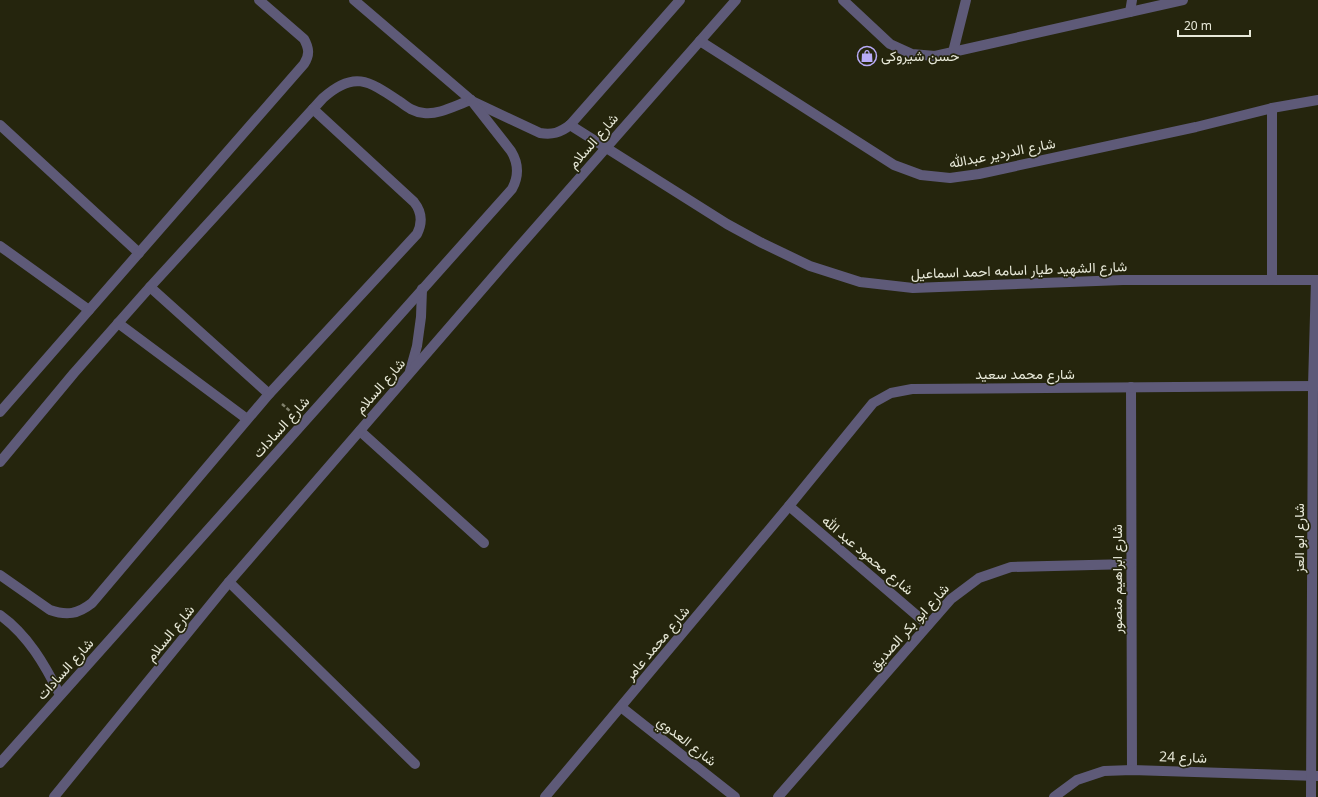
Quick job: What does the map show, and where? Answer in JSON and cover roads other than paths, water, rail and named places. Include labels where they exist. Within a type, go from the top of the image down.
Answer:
[{"type":"street","points":[[0,412],[304,64],[307,59],[308,46],[304,39],[259,0]]},
{"type":"street","points":[[354,0],[471,100]]},
{"type":"street","name":"شارع السلام","points":[[471,100],[540,133],[548,135],[556,133],[570,125],[680,0]]},
{"type":"street","name":"شارع السلام","points":[[54,797],[229,582],[408,374],[736,0]]},
{"type":"street","points":[[843,0],[890,44],[912,54],[935,56],[1183,0]]},
{"type":"street","points":[[953,52],[966,0]]},
{"type":"street","points":[[1130,12],[1132,0]]},
{"type":"street","name":"شارع الدردير عبدالله","points":[[700,41],[894,165],[921,175],[928,176],[950,178],[979,174],[1196,127],[1272,108],[1318,100]]},
{"type":"street","points":[[0,462],[118,322],[313,109],[333,90],[341,85],[359,81],[377,86],[415,112],[425,113],[434,113],[471,100]]},
{"type":"street","name":"شارع السادات","points":[[0,763],[512,189],[516,181],[517,166],[512,151],[471,100]]},
{"type":"street","points":[[1272,108],[1272,280]]},
{"type":"street","points":[[0,575],[50,610],[59,614],[77,613],[85,609],[92,603],[269,394],[414,238],[420,228],[421,222],[419,208],[313,109]]},
{"type":"street","points":[[0,125],[139,253]]},
{"type":"street","name":"شارع الشهيد طيار اسامه احمد اسماعيل","points":[[570,125],[727,224],[762,243],[810,266],[860,282],[913,288],[1124,280],[1317,280]]},
{"type":"street","points":[[0,246],[89,310]]},
{"type":"street","name":"شارع ابو العز","points":[[1311,797],[1315,776],[1317,280]]},
{"type":"street","points":[[150,287],[269,394]]},
{"type":"street","points":[[408,374],[417,346],[421,317],[422,289]]},
{"type":"street","points":[[118,322],[247,419]]},
{"type":"street","name":"شارع محمد سعيد","points":[[789,506],[873,403],[891,393],[912,389],[1316,386]]},
{"type":"street","name":"شارع ابراهيم منصور","points":[[1131,387],[1132,770]]},
{"type":"street","points":[[360,431],[484,543]]},
{"type":"street","name":"شارع محمود عبد الله","points":[[789,506],[928,625]]},
{"type":"street","name":"شارع محمد عامر","points":[[545,797],[789,506]]},
{"type":"street","name":"شارع ابو بكر الصديق","points":[[778,797],[951,599],[979,578],[1011,567],[1131,564]]},
{"type":"street","points":[[229,582],[415,764]]},
{"type":"street","points":[[0,615],[20,632],[34,649],[48,671],[60,695]]},
{"type":"street","name":"شارع العدوي","points":[[621,707],[735,797]]},
{"type":"street","name":"شارع 24","points":[[1054,797],[1077,780],[1104,771],[1132,770],[1315,776]]},
{"type":"place","name":"حسن شيروكى","points":[[867,56]]}]
